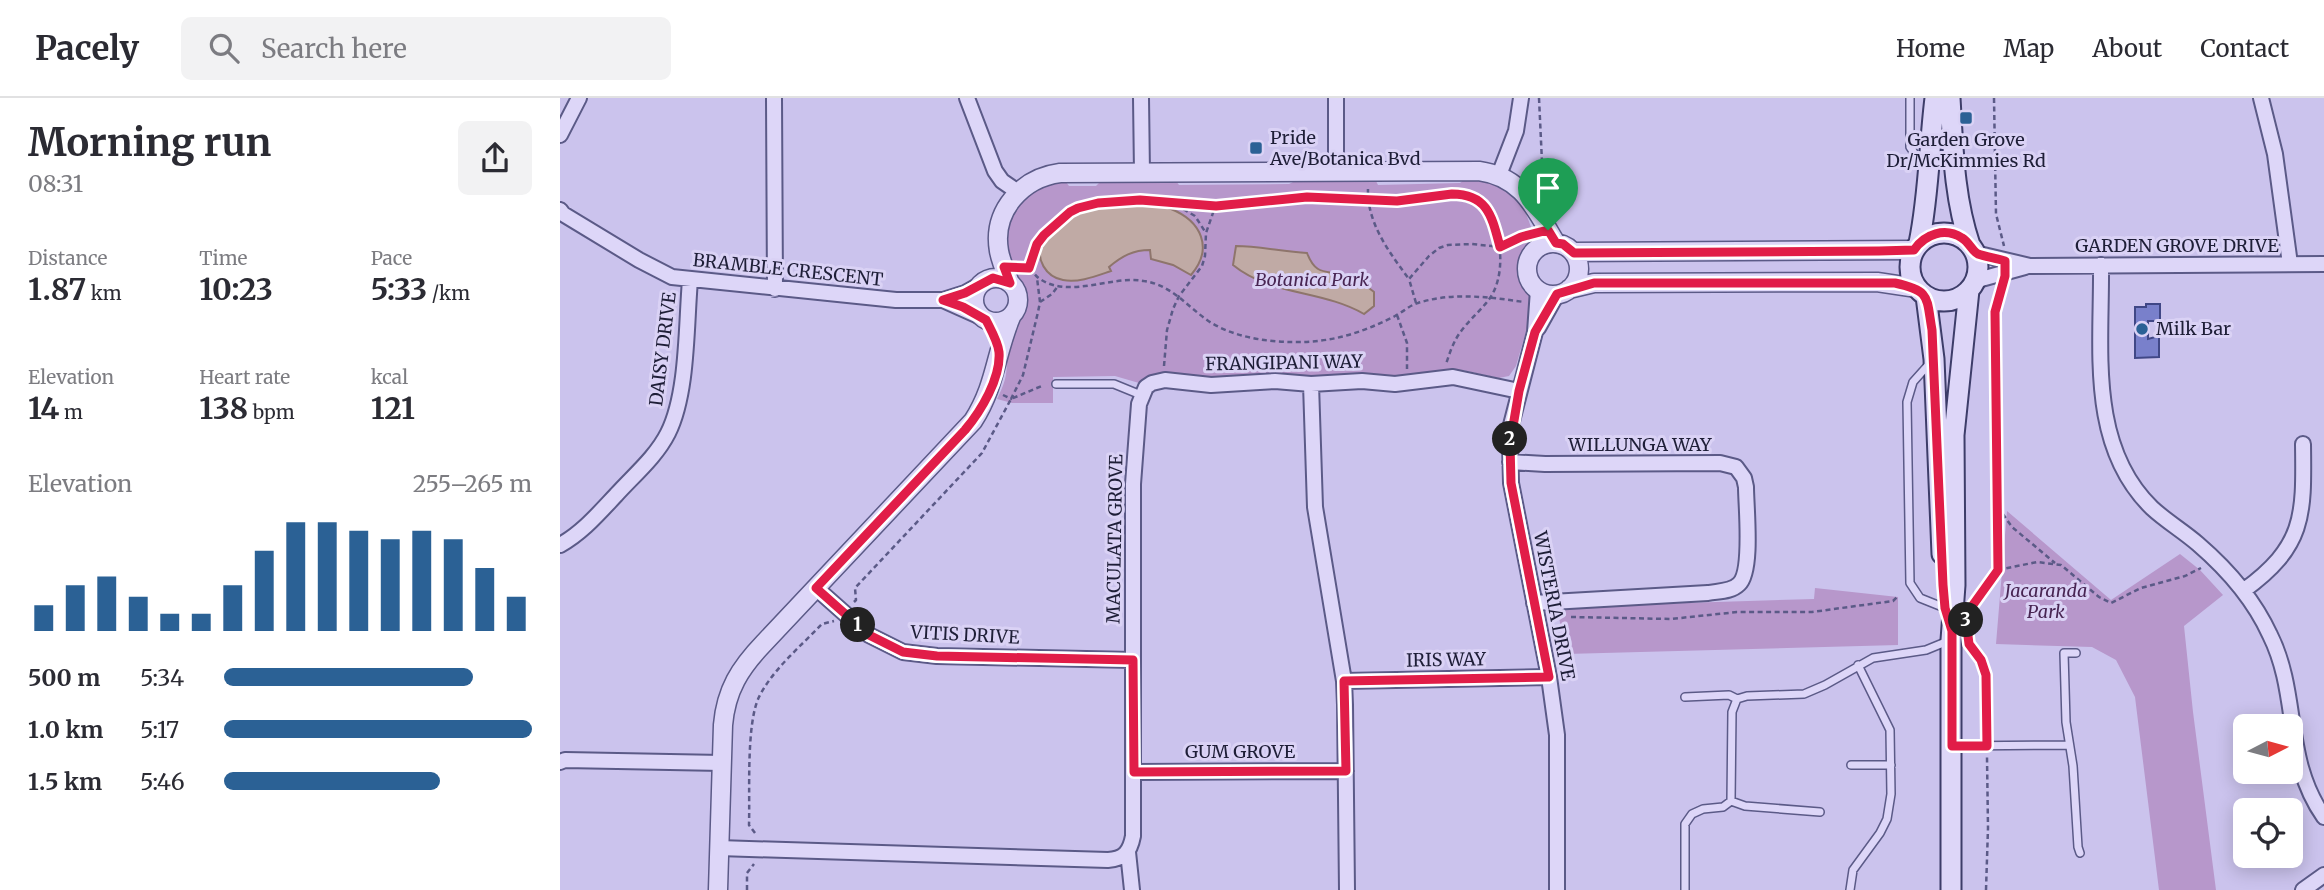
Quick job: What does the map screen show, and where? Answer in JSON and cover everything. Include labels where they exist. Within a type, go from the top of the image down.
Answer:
[{"type":"main road","points":[[1935,98],[1925,213],[1909,265],[1913,281],[1921,292],[1934,359],[1945,608],[1957,635]]},
{"type":"main road","points":[[1950,98],[1959,208],[1977,262],[1954,435],[1957,635],[1952,746],[1951,890]]},
{"type":"main road","points":[[1916,246],[1928,236],[1951,233],[1962,237],[1973,249]]},
{"type":"main road","points":[[1921,292],[1937,300],[1948,300],[1959,297],[1972,285]]},
{"type":"street","points":[[560,135],[579,98]]},
{"type":"street","points":[[774,98],[775,289]]},
{"type":"street","points":[[967,98],[995,171],[1002,181],[1018,192]]},
{"type":"street","points":[[1141,98],[1142,173]]},
{"type":"street","points":[[1336,98],[1336,172]]},
{"type":"street","points":[[1499,175],[1516,131],[1521,98]]},
{"type":"street","points":[[2260,98],[2275,154],[2283,205],[2285,264]]},
{"type":"street","points":[[718,890],[725,708],[734,681],[753,654],[973,421],[990,390],[999,352],[1011,317],[1018,306],[1018,293],[1005,267],[1000,222],[1004,210],[1018,192],[1039,178],[1049,175],[1479,171],[1499,175],[1544,206],[1556,243]]},
{"type":"street","points":[[1544,206],[1537,241],[1527,270],[1538,297],[1594,283],[1877,282],[1921,292]]},
{"type":"street","name":"BRAMBLE CRESCENT","points":[[561,213],[657,270],[672,277],[690,280],[896,300],[943,300],[965,293],[984,282]]},
{"type":"street","points":[[1537,241],[1563,244],[1574,253],[1579,268],[1574,284],[1563,292]]},
{"type":"street","points":[[1574,253],[1740,253],[1916,246]]},
{"type":"street","name":"GARDEN GROVE DRIVE","points":[[1973,249],[2005,266],[2324,264]]},
{"type":"street","points":[[1740,253],[1741,283]]},
{"type":"street","points":[[2101,265],[2102,392],[2104,413],[2114,450],[2136,490],[2151,507],[2214,558],[2243,590],[2260,615],[2276,650],[2287,688],[2297,759],[2324,817]]},
{"type":"street","name":"GARDEN GROVE DRIVE","points":[[1972,285],[2005,266]]},
{"type":"street","points":[[984,282],[999,278],[1005,267]]},
{"type":"street","points":[[999,352],[984,318],[974,304],[976,290],[1005,267]]},
{"type":"street","name":"DAISY DRIVE","points":[[560,545],[595,516],[654,454],[667,436],[678,405],[690,280]]},
{"type":"street","name":"WISTERIA DRIVE","points":[[1535,332],[1563,292]]},
{"type":"street","name":"WISTERIA DRIVE","points":[[1538,297],[1535,332],[1511,425],[1510,462],[1513,494],[1549,677],[1557,735],[1557,890]]},
{"type":"street","name":"BRAMBLE CRESCENT","points":[[943,300],[984,318]]},
{"type":"street","points":[[984,318],[999,322],[1011,317]]},
{"type":"street","name":"FRANGIPANI WAY","points":[[1165,380],[1211,385],[1275,381],[1311,384],[1362,381],[1407,383],[1442,377],[1474,379],[1519,391]]},
{"type":"street","points":[[1142,395],[1152,383],[1165,380]]},
{"type":"street","points":[[1311,384],[1315,507],[1344,681],[1347,890]]},
{"type":"street","name":"MACULATA GROVE","points":[[1132,890],[1128,852],[1133,836],[1134,772],[1133,484],[1142,395]]},
{"type":"street","points":[[2243,590],[2267,573],[2292,543],[2303,504],[2303,443]]},
{"type":"street","name":"WILLUNGA WAY","points":[[1510,462],[1729,464],[1740,471],[1746,487],[1746,566],[1737,586],[1708,593],[1534,603]]},
{"type":"street","name":"VITIS DRIVE","points":[[816,588],[869,635],[886,645],[911,653],[937,656],[1133,660]]},
{"type":"street","name":"IRIS WAY","points":[[1344,681],[1549,677]]},
{"type":"street","points":[[562,760],[722,762]]},
{"type":"street","name":"GUM GROVE","points":[[1134,772],[1346,771]]},
{"type":"street","points":[[719,848],[1108,860],[1128,852]]},
{"type":"street","points":[[2303,890],[2324,875]]},
{"type":"lane","points":[[1910,98],[1910,146],[1929,175]]},
{"type":"lane","points":[[1934,359],[1913,382],[1907,402],[1910,583],[1920,598],[1945,608]]},
{"type":"lane","points":[[1056,384],[1114,384],[1142,395]]},
{"type":"lane","points":[[1685,697],[1729,695],[1737,699],[1747,696],[1804,694],[1873,658],[1926,650],[1957,635]]},
{"type":"lane","points":[[2076,653],[2064,653],[2068,745],[2073,766],[2080,853]]},
{"type":"lane","points":[[1850,890],[1853,870],[1887,819],[1891,794],[1890,730],[1858,665]]},
{"type":"lane","points":[[1731,801],[1732,712],[1737,699]]},
{"type":"lane","points":[[1952,746],[2068,745]]},
{"type":"lane","points":[[1851,765],[1891,765]]},
{"type":"lane","points":[[1731,801],[1745,806],[1820,812]]},
{"type":"lane","points":[[1685,890],[1685,824],[1692,814],[1703,809],[1723,807],[1731,801]]},
{"type":"path","points":[[1538,98],[1544,206]]},
{"type":"path","points":[[1970,609],[1998,570],[1995,312],[2005,266],[2004,245],[1996,214],[1994,98]]},
{"type":"path","points":[[1368,181],[1371,215],[1388,251],[1409,279],[1416,303]]},
{"type":"path","points":[[1029,268],[1037,244],[1062,219],[1078,208],[1120,200],[1216,206],[1307,197],[1397,201],[1452,194],[1468,195],[1484,205],[1491,214],[1500,247],[1499,275],[1490,298],[1456,337],[1442,377]]},
{"type":"path","points":[[1174,204],[1195,216],[1206,233]]},
{"type":"path","points":[[1165,380],[1164,349],[1167,330],[1179,296],[1202,266],[1206,233],[1216,206]]},
{"type":"path","points":[[1409,279],[1429,256],[1448,245],[1500,247],[1521,237],[1537,241]]},
{"type":"path","points":[[1005,267],[1029,268],[1037,278],[1058,286],[1142,280],[1164,286],[1220,328],[1232,333],[1281,342],[1342,338],[1397,315],[1416,303],[1451,297],[1538,297]]},
{"type":"path","points":[[1017,387],[1023,375],[1040,302],[1037,278]]},
{"type":"path","points":[[1040,302],[1058,286]]},
{"type":"path","points":[[1397,315],[1407,343],[1407,383]]},
{"type":"path","points":[[1011,399],[1052,382],[1056,384]]},
{"type":"path","points":[[1997,506],[2012,527],[2058,565]]},
{"type":"path","points":[[1998,570],[2037,562],[2061,565],[2098,597],[2111,603],[2141,588],[2185,576],[2201,568]]},
{"type":"path","points":[[1566,616],[1664,619],[1737,612],[1812,612],[1889,602],[1897,597]]},
{"type":"path","points":[[1957,635],[1969,644],[1981,660],[1986,675],[1986,890]]},
{"type":"green space","name":"Botanica Park","points":[[1465,179],[1492,182],[1504,187],[1522,203],[1531,227],[1531,242],[1523,268],[1532,297],[1531,314],[1516,366],[1509,376],[1499,378],[1462,370],[1407,376],[1345,374],[1311,379],[1274,375],[1219,379],[1164,373],[1154,374],[1139,383],[1115,376],[1053,377],[1053,403],[1012,403],[997,399],[1007,369],[1008,340],[1023,301],[1021,286],[1008,256],[1008,228],[1019,205],[1040,189],[1066,182],[1069,186],[1096,186],[1100,182],[1176,181],[1179,185],[1376,181],[1378,185],[1460,183]]},
{"type":"green space","name":"Jacaranda Park","points":[[2007,511],[2111,600],[2180,554],[2200,570],[2223,595],[2184,626],[2216,890],[2159,890],[2135,697],[2116,660],[2092,647],[1996,644]]},
{"type":"green space","points":[[1815,588],[1898,597],[1898,645],[1566,654],[1557,607],[1814,599]]},
{"type":"shaded area","points":[[1121,203],[1165,207],[1181,214],[1197,228],[1203,245],[1202,255],[1191,275],[1173,265],[1151,259],[1150,250],[1128,254],[1109,267],[1111,271],[1081,280],[1063,280],[1047,271],[1041,261],[1040,249],[1048,233],[1078,210]]},
{"type":"shaded area","points":[[1236,246],[1307,253],[1318,269],[1352,278],[1374,292],[1374,306],[1364,314],[1348,306],[1264,282],[1233,265]]},
{"type":"building","name":"Milk Bar","points":[[2146,304],[2160,304],[2160,321],[2148,321],[2148,339],[2159,336],[2159,357],[2135,358],[2135,307],[2146,307]]},
{"type":"place","name":"Garden Grove Dr/McKimmies Rd","points":[[1966,118]]},
{"type":"place","name":"Pride Ave/Botanica Bvd","points":[[1256,148]]},
{"type":"place","name":"Milk Bar","points":[[2142,329]]},
{"type":"route","points":[[1461,194],[1476,199],[1491,214],[1500,247],[1521,237],[1548,230],[1556,243],[1563,244],[1574,253],[1914,250],[1928,236],[1951,233],[1962,237],[1975,253],[2005,261],[2005,276],[1995,312],[1998,570],[1970,609],[1966,620],[1969,644],[1981,660],[1986,675],[1987,746],[1952,746],[1952,631],[1945,608],[1943,585],[1932,330],[1926,296],[1917,288],[1895,283],[1594,283],[1557,294],[1535,332],[1511,425],[1510,444],[1511,483],[1549,677],[1344,681],[1346,771],[1134,772],[1133,660],[937,656],[903,652],[869,635],[816,588],[965,430],[983,406],[994,377],[999,352],[993,335],[986,320],[943,300],[965,293],[993,278],[1005,279],[1010,283],[1004,267],[1029,268],[1032,254],[1044,235],[1078,208],[1120,200],[1216,206],[1307,197],[1397,201],[1461,194]]}]
